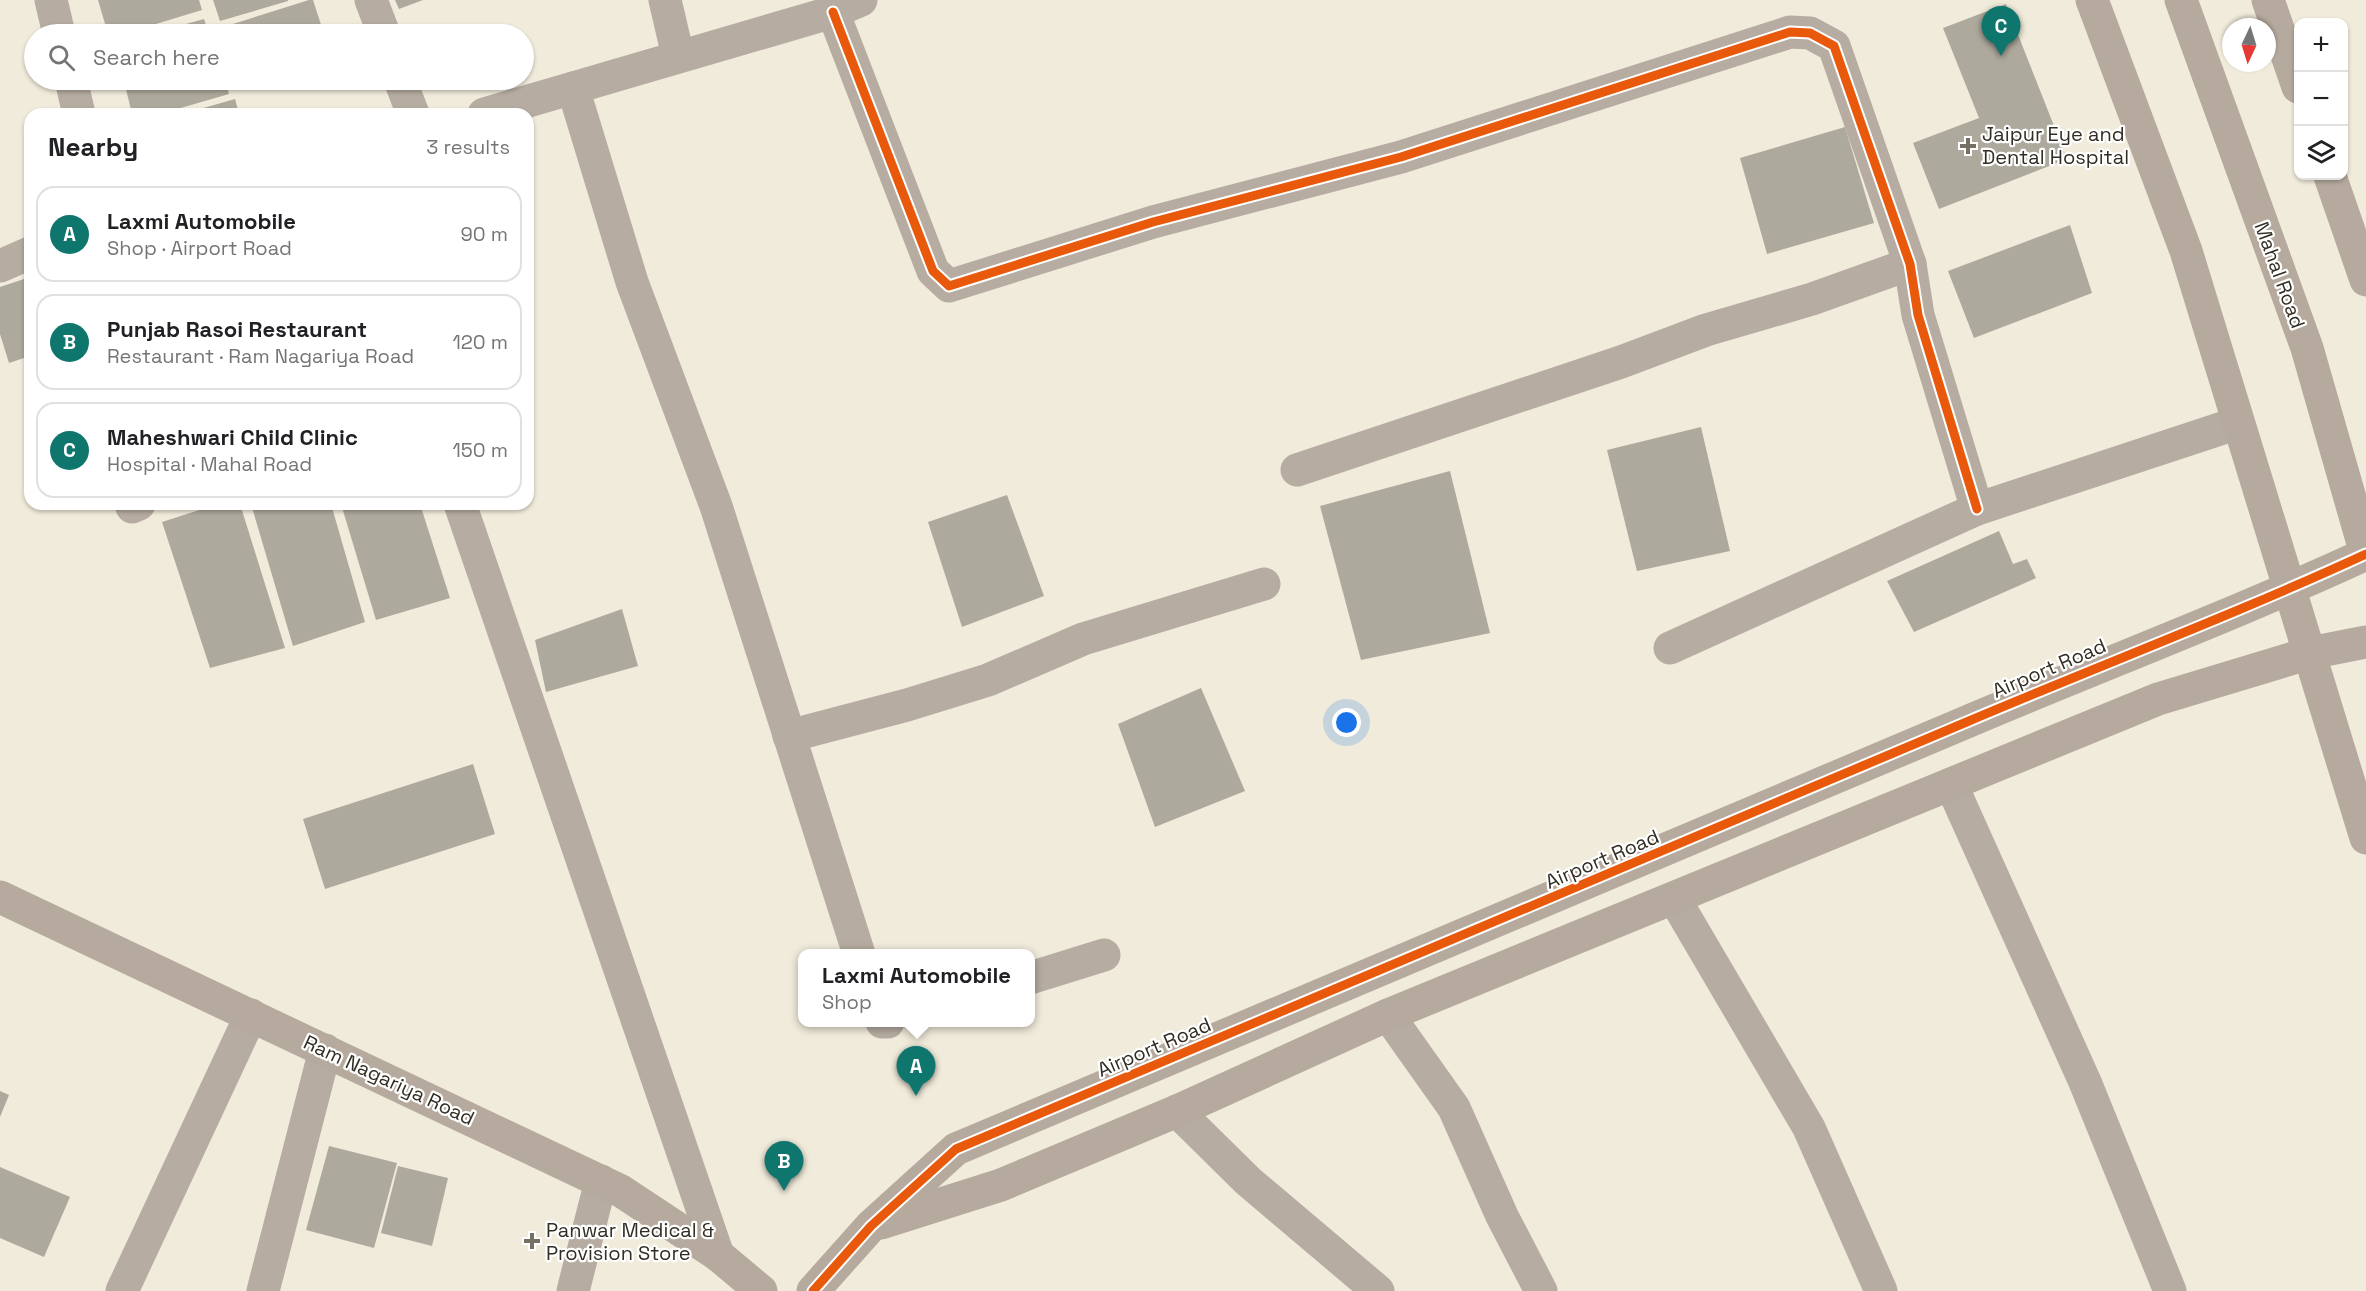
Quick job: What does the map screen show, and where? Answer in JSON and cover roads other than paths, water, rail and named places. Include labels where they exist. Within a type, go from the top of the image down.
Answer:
[{"type":"street","points":[[51,0],[57,24]]},
{"type":"street","points":[[371,0],[380,24]]},
{"type":"street","points":[[665,0],[678,56]]},
{"type":"street","points":[[2092,0],[2186,251],[2366,838]]},
{"type":"street","name":"Mahal Road","points":[[2181,0],[2307,348],[2366,554]]},
{"type":"street","points":[[2268,0],[2294,75]]},
{"type":"street","points":[[505,108],[847,6],[933,271],[949,286],[1153,222],[1401,157],[1790,32],[1810,33],[1834,46],[1910,264],[1918,315],[1977,509]]},
{"type":"street","points":[[573,88],[632,282],[716,506],[857,949]]},
{"type":"street","points":[[73,90],[77,108]]},
{"type":"street","points":[[404,90],[411,108]]},
{"type":"street","points":[[2331,180],[2366,280]]},
{"type":"street","points":[[0,266],[24,256]]},
{"type":"street","points":[[1297,470],[1621,362],[1706,330],[1812,299],[1910,264]]},
{"type":"street","points":[[1670,648],[1977,509],[2238,423]]},
{"type":"street","points":[[462,510],[718,1255]]},
{"type":"street","name":"Airport Road","points":[[871,1226],[956,1149],[1594,881],[2129,652],[2289,590],[2366,554]]},
{"type":"street","points":[[789,736],[907,705],[988,680],[1083,639],[1264,584]]},
{"type":"street","points":[[813,1291],[871,1226],[1001,1185],[1177,1111],[1388,1015],[2158,699],[2310,653],[2366,642]]},
{"type":"street","points":[[1951,784],[2085,1082],[2170,1291]]},
{"type":"street","name":"Ram Nagariya Road","points":[[0,897],[621,1191],[718,1255],[761,1291]]},
{"type":"street","points":[[1674,898],[1809,1128],[1881,1291]]},
{"type":"street","points":[[1035,976],[1104,955]]},
{"type":"street","points":[[122,1291],[251,1015]]},
{"type":"street","points":[[1388,1015],[1454,1108],[1540,1291]]},
{"type":"street","points":[[263,1291],[325,1050]]},
{"type":"street","points":[[1177,1111],[1248,1181],[1378,1291]]},
{"type":"street","points":[[573,1291],[601,1181]]},
{"type":"place","name":"Maheshwari Child Clinic","points":[[2001,56]]},
{"type":"place","name":"Jaipur Eye and Dental Hospital","points":[[1968,146]]},
{"type":"place","name":"Laxmi Automobile","points":[[916,1096]]},
{"type":"place","name":"Punjab Rasoi Restaurant","points":[[784,1191]]},
{"type":"place","name":"Panwar Medical & Provision Store","points":[[532,1241]]}]
